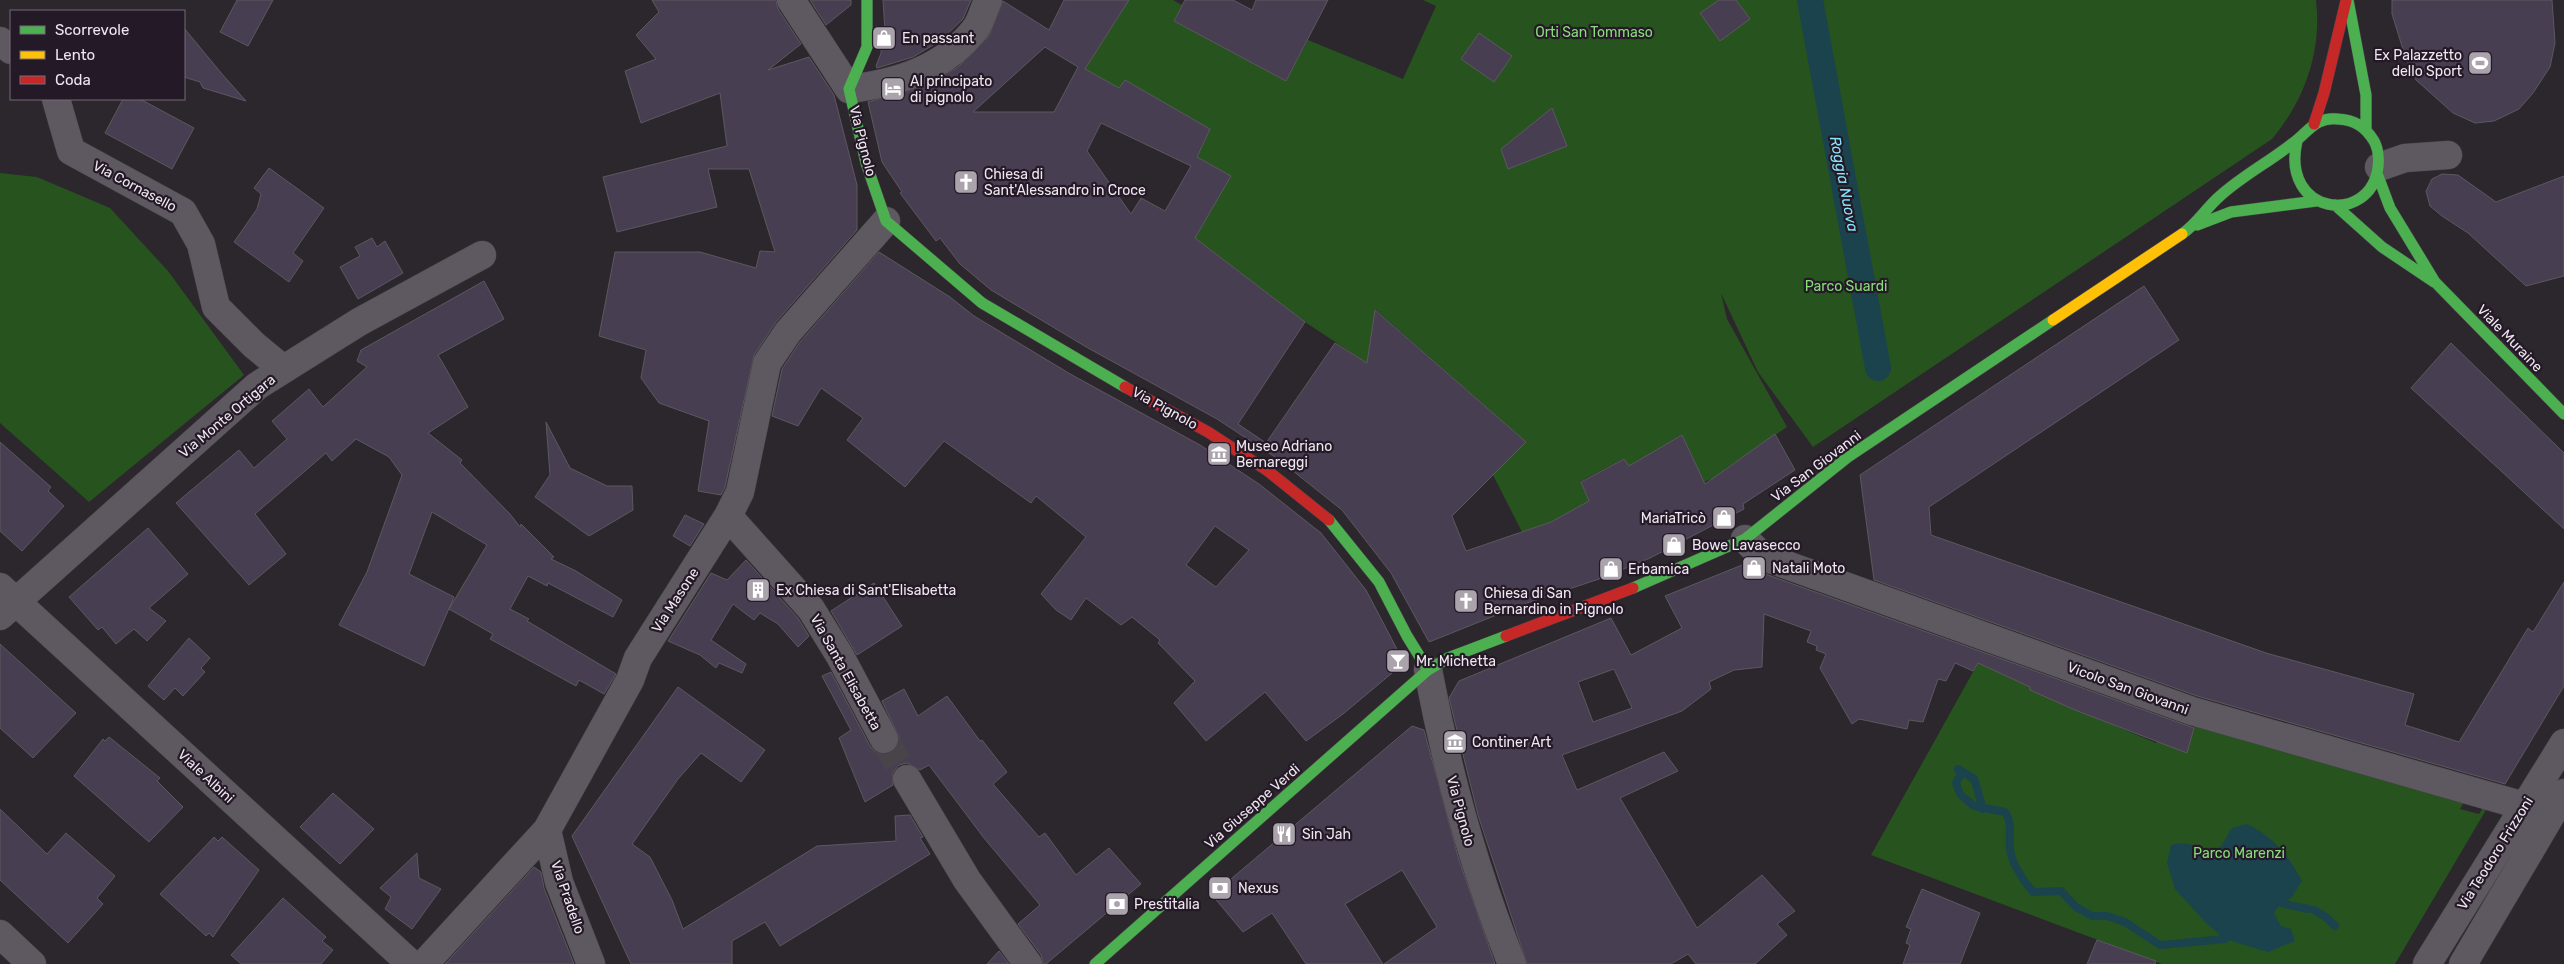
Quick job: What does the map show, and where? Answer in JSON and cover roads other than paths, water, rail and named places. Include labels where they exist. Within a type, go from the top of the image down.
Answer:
[{"type":"street","points":[[791,0],[850,89],[880,85],[919,73],[941,62],[977,27],[988,0]]},
{"type":"street","name":"Via Pignolo","points":[[867,0],[866,47],[850,89],[866,163],[886,221],[982,304],[1080,362],[1208,432],[1268,471],[1332,522],[1378,582],[1428,670],[1460,812],[1490,910],[1512,964]]},
{"type":"street","points":[[2314,124],[2324,93],[2347,0]]},
{"type":"street","points":[[2347,0],[2366,95],[2366,130],[2374,140],[2379,153],[2379,172],[2405,158],[2448,155]]},
{"type":"street","points":[[0,41],[10,49]]},
{"type":"street","name":"Via Cornasello","points":[[56,100],[70,151],[183,212],[201,244],[216,307],[254,345],[284,369]]},
{"type":"street","name":"Via San Giovanni","points":[[2191,228],[2220,196],[2296,141],[2314,124],[2332,118],[2341,118],[2359,124],[2366,130]]},
{"type":"street","points":[[2296,141],[2292,160],[2295,176],[2303,190],[2316,201]]},
{"type":"street","name":"Via San Giovanni","points":[[1428,670],[1448,658],[1625,592],[1745,539],[1848,457],[2191,228],[2231,212],[2316,201],[2335,205],[2360,198],[2379,172]]},
{"type":"street","name":"Viale Muraine","points":[[2379,172],[2390,208],[2435,282],[2564,414]]},
{"type":"street","name":"Viale Muraine","points":[[2335,205],[2361,232],[2388,254],[2435,282]]},
{"type":"street","name":"Via Masone","points":[[424,964],[547,830],[630,680],[638,658],[728,516],[740,492],[767,363],[788,332],[886,221]]},
{"type":"street","name":"Via Monte Ortigara","points":[[5,602],[258,386],[360,322],[482,255]]},
{"type":"street","name":"Via Santa Elisabetta","points":[[728,516],[811,609],[840,656],[884,738]]},
{"type":"street","name":"Vicolo San Giovanni","points":[[1745,539],[1757,551],[1773,560],[2192,711],[2524,806]]},
{"type":"street","name":"Viale Albini","points":[[5,602],[411,964]]},
{"type":"street","name":"Via Giuseppe Verdi","points":[[1095,964],[1428,670]]},
{"type":"street","name":"Via Teodoro Frizzoni","points":[[2427,964],[2564,743]]},
{"type":"street","points":[[907,778],[962,872],[1028,964]]},
{"type":"street","name":"Via Teodoro Frizzoni","points":[[2463,964],[2564,793]]},
{"type":"street","name":"Via Pradello","points":[[547,830],[559,882],[591,964]]},
{"type":"street","points":[[0,934],[32,964]]},
{"type":"water","points":[[2247,824],[2273,841],[2286,855],[2302,881],[2292,897],[2277,908],[2274,913],[2281,926],[2291,929],[2295,941],[2268,952],[2225,939],[2207,924],[2175,889],[2167,863],[2171,845],[2182,843],[2191,845],[2209,854],[2220,847],[2232,828]]},
{"type":"waterway","name":"Roggia Nuova","points":[[1810,0],[1878,368]]},
{"type":"waterway","points":[[1958,769],[1974,779],[1977,788]]},
{"type":"waterway","points":[[1958,769],[1961,774],[1956,783],[1960,794]]},
{"type":"waterway","points":[[1978,792],[1983,809]]},
{"type":"waterway","points":[[1963,797],[1974,806],[2005,812],[2010,827],[2012,859],[2033,892],[2061,891],[2076,907],[2092,916],[2107,916],[2125,922],[2160,945],[2225,939]]},
{"type":"waterway","points":[[2284,904],[2308,909]]},
{"type":"waterway","points":[[2314,910],[2326,917],[2335,926]]},
{"type":"tunnel","points":[[884,739],[907,779]]},
{"type":"place","name":"En passant","points":[[884,38]]},
{"type":"place","name":"Ex Palazzetto dello Sport","points":[[2480,63]]},
{"type":"place","name":"Al principato di pignolo","points":[[893,89]]},
{"type":"place","name":"Chiesa di Sant'Alessandro in Croce","points":[[966,182]]},
{"type":"place","name":"Museo Adriano Bernareggi","points":[[1219,454]]},
{"type":"place","name":"MariaTricò","points":[[1724,518]]},
{"type":"place","name":"Bowe Lavasecco","points":[[1674,545]]},
{"type":"place","name":"Natali Moto","points":[[1754,568]]},
{"type":"place","name":"Erbamica","points":[[1611,569]]},
{"type":"place","name":"Ex Chiesa di Sant'Elisabetta","points":[[758,590]]},
{"type":"place","name":"Chiesa di San Bernardino in Pignolo","points":[[1466,601]]},
{"type":"place","name":"Mr. Michetta","points":[[1398,661]]},
{"type":"place","name":"Continer Art","points":[[1455,742]]},
{"type":"place","name":"Sin Jah","points":[[1284,834]]},
{"type":"place","name":"Nexus","points":[[1220,888]]},
{"type":"place","name":"Prestitalia","points":[[1117,904]]},
{"type":"park label","name":"Orti San Tommaso","points":[[1594,32]]},
{"type":"park label","name":"Parco Suardi","points":[[1846,286]]},
{"type":"park label","name":"Parco Marenzi","points":[[2239,853]]}]
